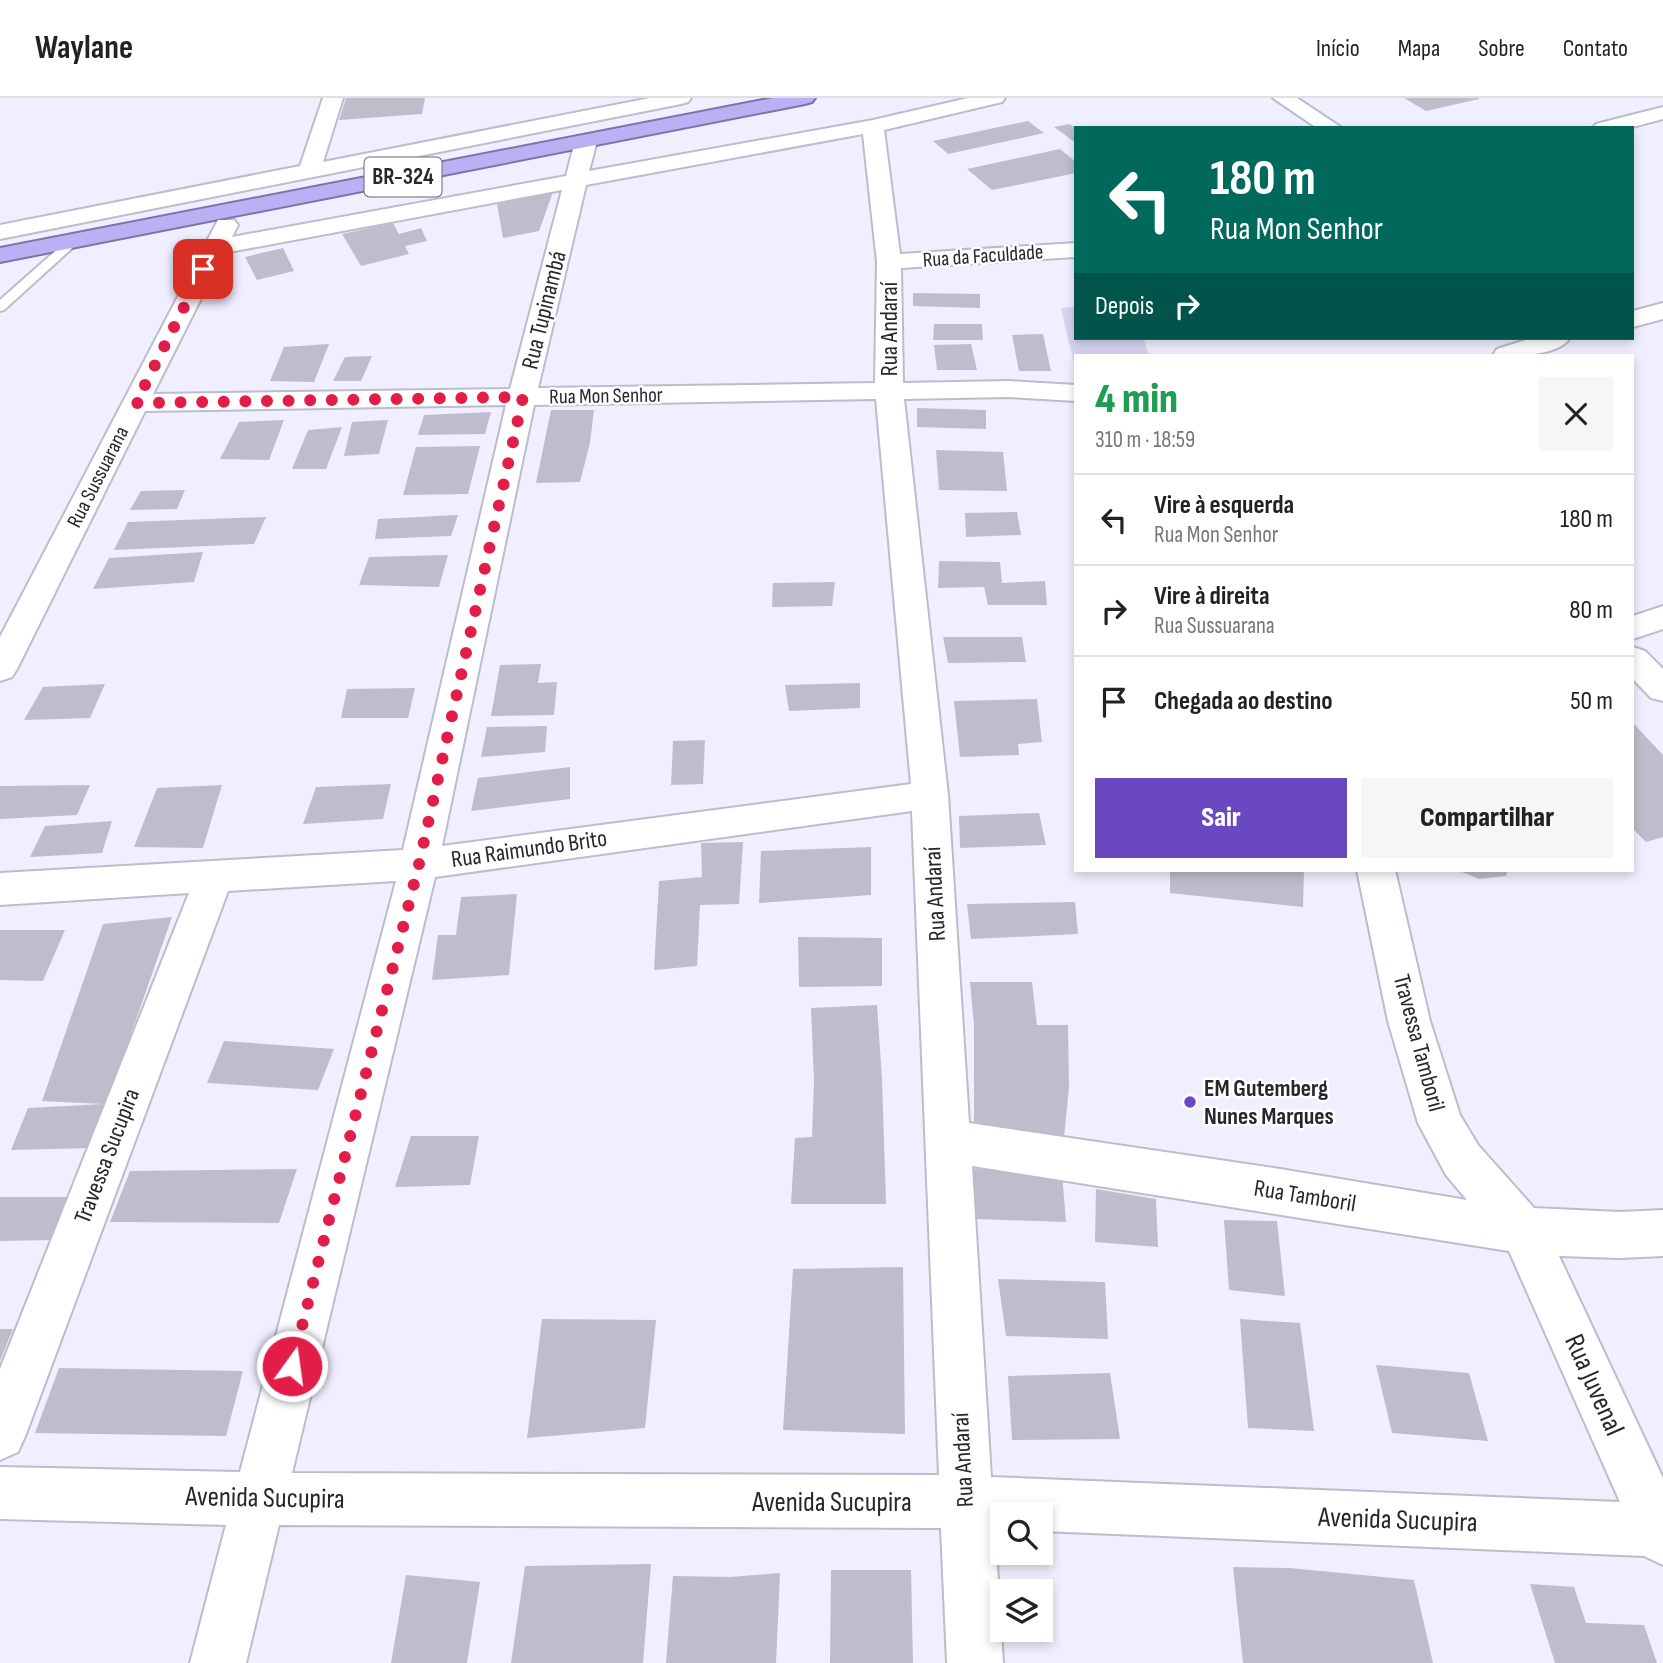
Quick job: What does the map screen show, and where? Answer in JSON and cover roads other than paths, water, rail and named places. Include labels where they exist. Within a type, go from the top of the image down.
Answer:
[{"type":"highway","name":"BR-324","points":[[0,256],[805,98]]},
{"type":"street","points":[[309,172],[333,98]]},
{"type":"street","points":[[0,232],[681,98]]},
{"type":"street","points":[[215,247],[873,126],[995,98]]},
{"type":"street","points":[[1283,98],[1329,126]]},
{"type":"street","points":[[1613,126],[1659,117]]},
{"type":"street","name":"Rua Andaraí","points":[[873,126],[889,262],[889,391],[930,795],[975,1663]]},
{"type":"street","name":"Rua Tupinambá","points":[[218,1663],[419,864],[523,397],[586,141]]},
{"type":"street","name":"Rua Sussuarana","points":[[0,669],[234,210]]},
{"type":"street","name":"Rua da Faculdade","points":[[889,262],[1074,250]]},
{"type":"street","points":[[1634,319],[1663,311]]},
{"type":"street","points":[[1508,354],[1540,340]]},
{"type":"street","name":"Rua Mon Senhor","points":[[136,403],[889,391],[1008,390],[1074,393]]},
{"type":"street","points":[[1634,628],[1663,617]]},
{"type":"street","points":[[1634,660],[1663,689]]},
{"type":"street","name":"Rua Raimundo Brito","points":[[0,889],[419,864],[930,795]]},
{"type":"street","name":"Travessa Tamboril","points":[[1376,872],[1409,1021],[1440,1123],[1462,1160],[1524,1232]]},
{"type":"street","name":"Travessa Sucupira","points":[[0,1434],[214,878]]},
{"type":"street","name":"Rua Tamboril","points":[[947,1141],[1322,1198],[1524,1232],[1593,1237],[1663,1233]]},
{"type":"street","name":"Rua Juvenal","points":[[1524,1232],[1662,1533]]},
{"type":"street","name":"Avenida Sucupira","points":[[0,1493],[258,1499],[965,1503],[1662,1533]]},
{"type":"lane","points":[[0,307],[74,241]]},
{"type":"place","name":"EM Gutemberg Nunes Marques","points":[[1190,1102]]}]
